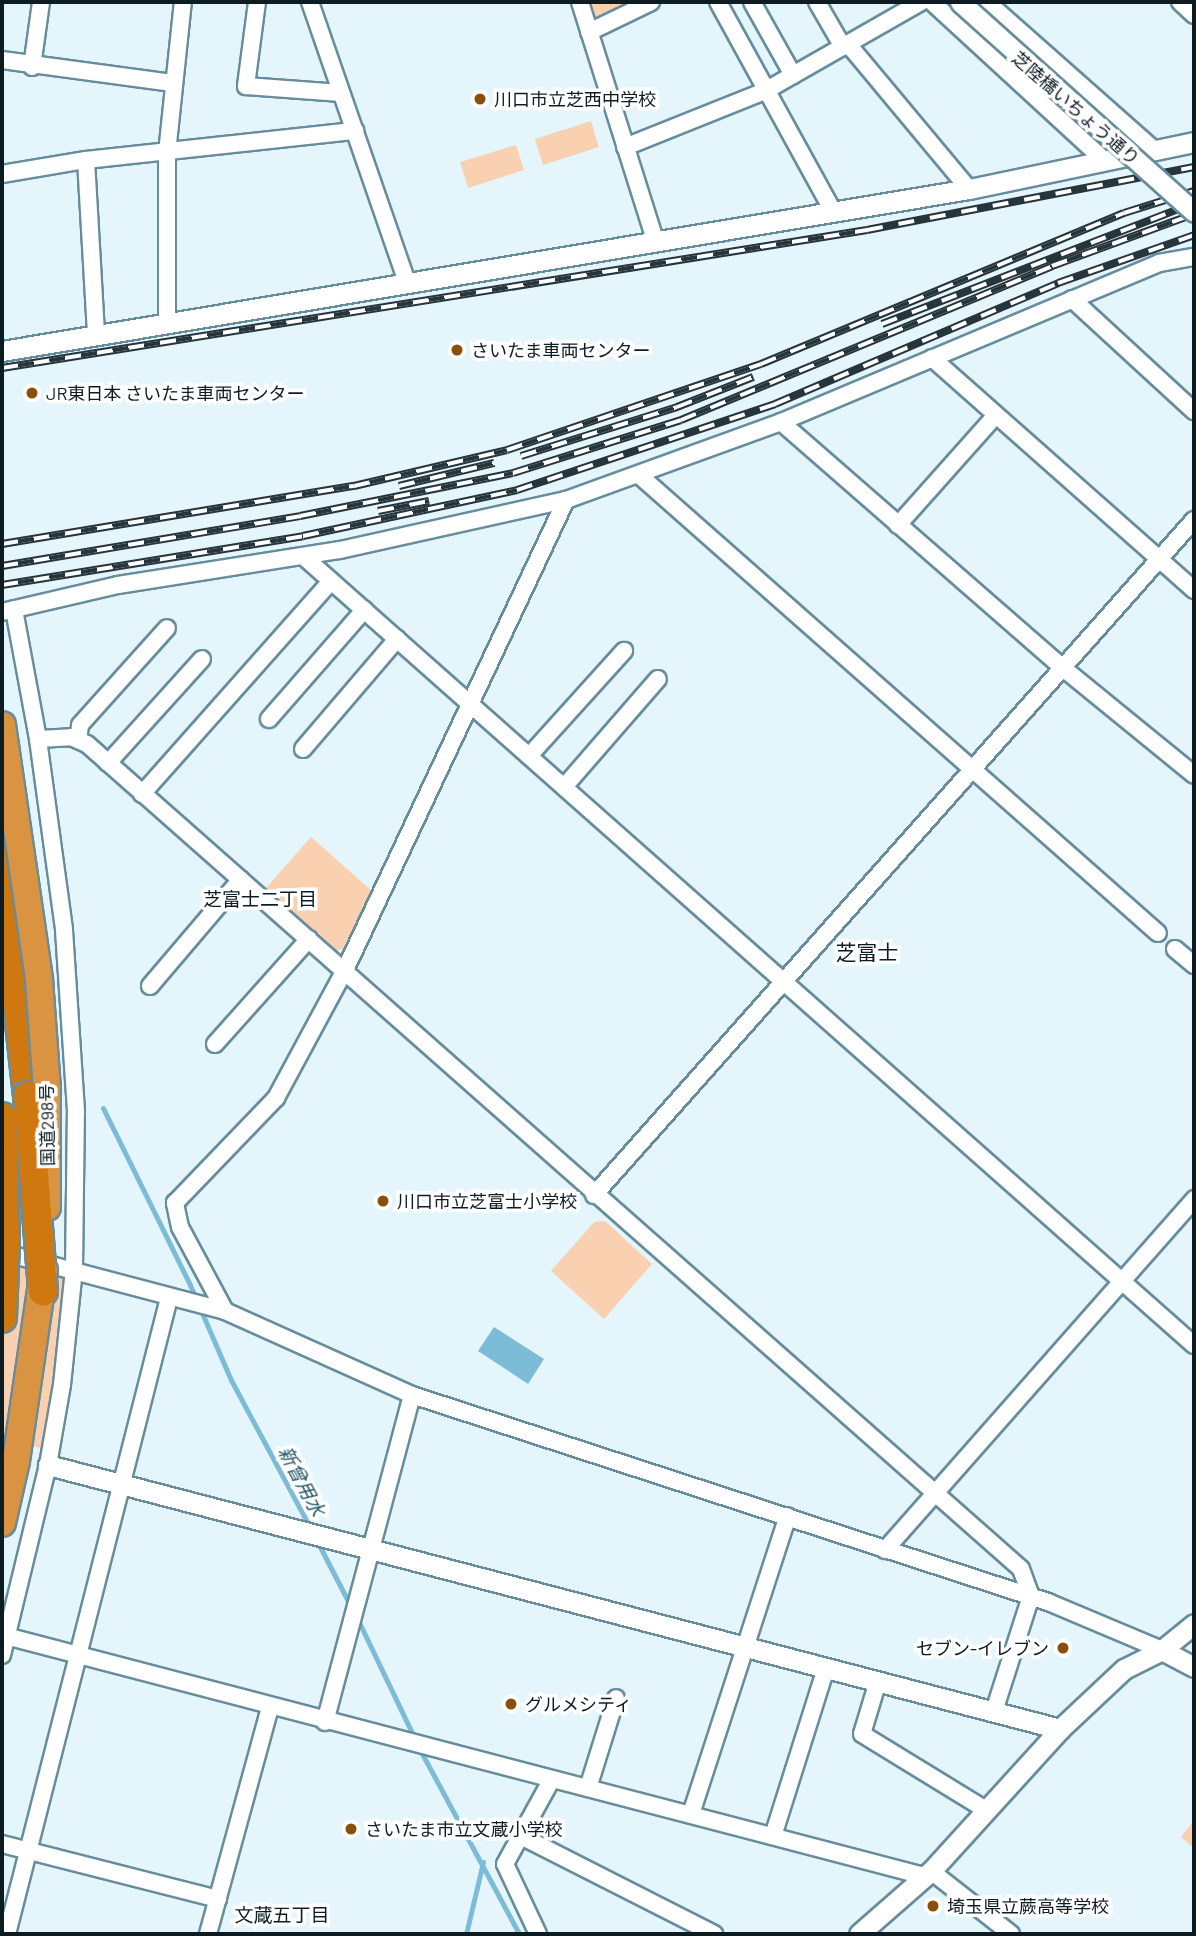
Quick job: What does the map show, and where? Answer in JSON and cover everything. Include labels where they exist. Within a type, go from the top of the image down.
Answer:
[{"type":"highway","name":"国道298号","points":[[2,725],[40,980],[47,1114],[43,1291],[2,1523]]},
{"type":"highway","points":[[2,861],[43,1291]]},
{"type":"highway","points":[[2,1116],[5,1242],[2,1318]]},
{"type":"street","points":[[32,67],[41,2]]},
{"type":"street","points":[[167,325],[167,153],[172,83],[183,2]]},
{"type":"street","points":[[257,2],[246,86],[341,93]]},
{"type":"street","points":[[310,2],[408,285]]},
{"type":"street","points":[[580,2],[654,240]]},
{"type":"street","points":[[589,32],[652,2]]},
{"type":"street","points":[[718,2],[832,211]]},
{"type":"street","points":[[752,2],[793,75]]},
{"type":"street","points":[[817,2],[845,45],[969,189]]},
{"type":"street","points":[[625,147],[765,91],[921,2]]},
{"type":"street","points":[[932,2],[1106,162]]},
{"type":"street","name":"芝陸橋いちょう通り","points":[[960,2],[1194,212]]},
{"type":"street","points":[[986,2],[1154,150]]},
{"type":"street","points":[[1180,2],[1194,15]]},
{"type":"street","points":[[2,60],[32,67],[172,83]]},
{"type":"street","points":[[2,174],[86,160],[355,131]]},
{"type":"street","points":[[2,351],[969,189],[1194,142]]},
{"type":"street","points":[[86,160],[96,336]]},
{"type":"street","points":[[2,1655],[48,1465],[74,1269],[76,1098],[64,929],[38,739],[8,611],[118,585],[303,556],[566,500],[781,422],[1159,263],[1194,257]]},
{"type":"street","points":[[1072,299],[1194,411]]},
{"type":"street","points":[[932,358],[1194,590]]},
{"type":"street","points":[[898,526],[995,416]]},
{"type":"street","points":[[781,422],[1063,668],[1194,775]]},
{"type":"street","points":[[639,475],[971,771],[1158,933]]},
{"type":"street","points":[[218,1309],[180,1227],[175,1203],[276,1098],[345,970],[566,500]]},
{"type":"street","points":[[594,1195],[1194,520]]},
{"type":"street","points":[[303,556],[1194,1345]]},
{"type":"street","points":[[142,794],[331,581]]},
{"type":"street","points":[[269,719],[364,610]]},
{"type":"street","points":[[78,740],[80,725],[167,628]]},
{"type":"street","points":[[303,748],[397,639]]},
{"type":"street","points":[[529,756],[624,651]]},
{"type":"street","points":[[108,763],[202,659]]},
{"type":"street","points":[[564,787],[657,679]]},
{"type":"street","points":[[38,739],[78,740],[108,763],[345,970],[594,1195],[684,1268],[1021,1569],[1031,1596],[994,1712]]},
{"type":"street","points":[[150,986],[241,880]]},
{"type":"street","points":[[215,1044],[309,939]]},
{"type":"street","points":[[1175,949],[1194,965]]},
{"type":"street","points":[[885,1550],[1194,1199]]},
{"type":"street","points":[[2,1252],[218,1309],[412,1395],[1031,1596],[1162,1650],[1194,1667]]},
{"type":"street","points":[[8,1934],[169,1298]]},
{"type":"street","points":[[325,1722],[412,1395]]},
{"type":"street","points":[[48,1465],[1060,1729]]},
{"type":"street","points":[[691,1814],[788,1516]]},
{"type":"street","points":[[859,1934],[928,1874],[1060,1729],[1124,1669],[1162,1650],[1194,1624]]},
{"type":"street","points":[[5,1636],[325,1722],[928,1874],[1012,1934]]},
{"type":"street","points":[[773,1836],[826,1668]]},
{"type":"street","points":[[878,1681],[862,1734],[986,1810]]},
{"type":"street","points":[[588,1788],[616,1698]]},
{"type":"street","points":[[208,1934],[270,1707]]},
{"type":"street","points":[[538,1934],[505,1864],[552,1779]]},
{"type":"street","points":[[519,1835],[692,1930],[713,1934]]},
{"type":"street","points":[[2,1844],[218,1899]]},
{"type":"shaded area","points":[[587,2],[638,2],[598,21],[591,17]]},
{"type":"shaded area","points":[[591,121],[599,147],[543,165],[535,139]]},
{"type":"shaded area","points":[[516,145],[524,170],[468,188],[460,162]]},
{"type":"shaded area","points":[[311,837],[372,891],[344,949],[333,951],[265,889]]},
{"type":"shaded area","points":[[605,1221],[652,1264],[604,1319],[551,1271],[594,1222]]},
{"type":"shaded area","points":[[2,1251],[74,1269],[50,1451],[2,1437]]},
{"type":"shaded area","points":[[1194,1820],[1194,1848],[1181,1837]]},
{"type":"water","points":[[494,1327],[544,1359],[528,1384],[478,1351]]},
{"type":"waterway","name":"新曾用水","points":[[103,1108],[190,1285],[231,1380],[311,1529]]},
{"type":"waterway","name":"新曾用水","points":[[317,1541],[351,1607]]},
{"type":"waterway","name":"新曾用水","points":[[357,1618],[415,1739]]},
{"type":"waterway","name":"新曾用水","points":[[419,1748],[519,1934]]},
{"type":"waterway","points":[[466,1934],[483,1862]]},
{"type":"railway","points":[[2,368],[867,230],[1194,167]]},
{"type":"railway","points":[[2,544],[354,486],[507,450],[761,364],[1124,213],[1194,191]]},
{"type":"railway","points":[[882,324],[1194,203]]},
{"type":"railway","points":[[2,566],[300,516],[513,473],[681,420],[1052,266],[1194,214]]},
{"type":"railway","points":[[2,585],[303,536],[517,490],[775,404],[1058,283],[1194,235]]},
{"type":"railway","points":[[521,456],[677,407],[753,377]]},
{"type":"railway","points":[[399,486],[494,463]]},
{"type":"railway","points":[[378,511],[429,501]]},
{"type":"place","name":"川口市立芝西中学校","points":[[480,99]]},
{"type":"place","name":"さいたま車両センター","points":[[457,350]]},
{"type":"place","name":"JR東日本 さいたま車両センター","points":[[32,393]]},
{"type":"place","name":"川口市立芝富士小学校","points":[[383,1201]]},
{"type":"place","name":"セブン-イレブン","points":[[1063,1648]]},
{"type":"place","name":"グルメシティ","points":[[511,1704]]},
{"type":"place","name":"さいたま市立文蔵小学校","points":[[351,1829]]},
{"type":"place","name":"埼玉県立蕨高等学校","points":[[933,1906]]},
{"type":"district","name":"芝富士二丁目","points":[[260,899]]},
{"type":"district","name":"芝富士","points":[[867,952]]},
{"type":"district","name":"文蔵五丁目","points":[[282,1915]]}]
